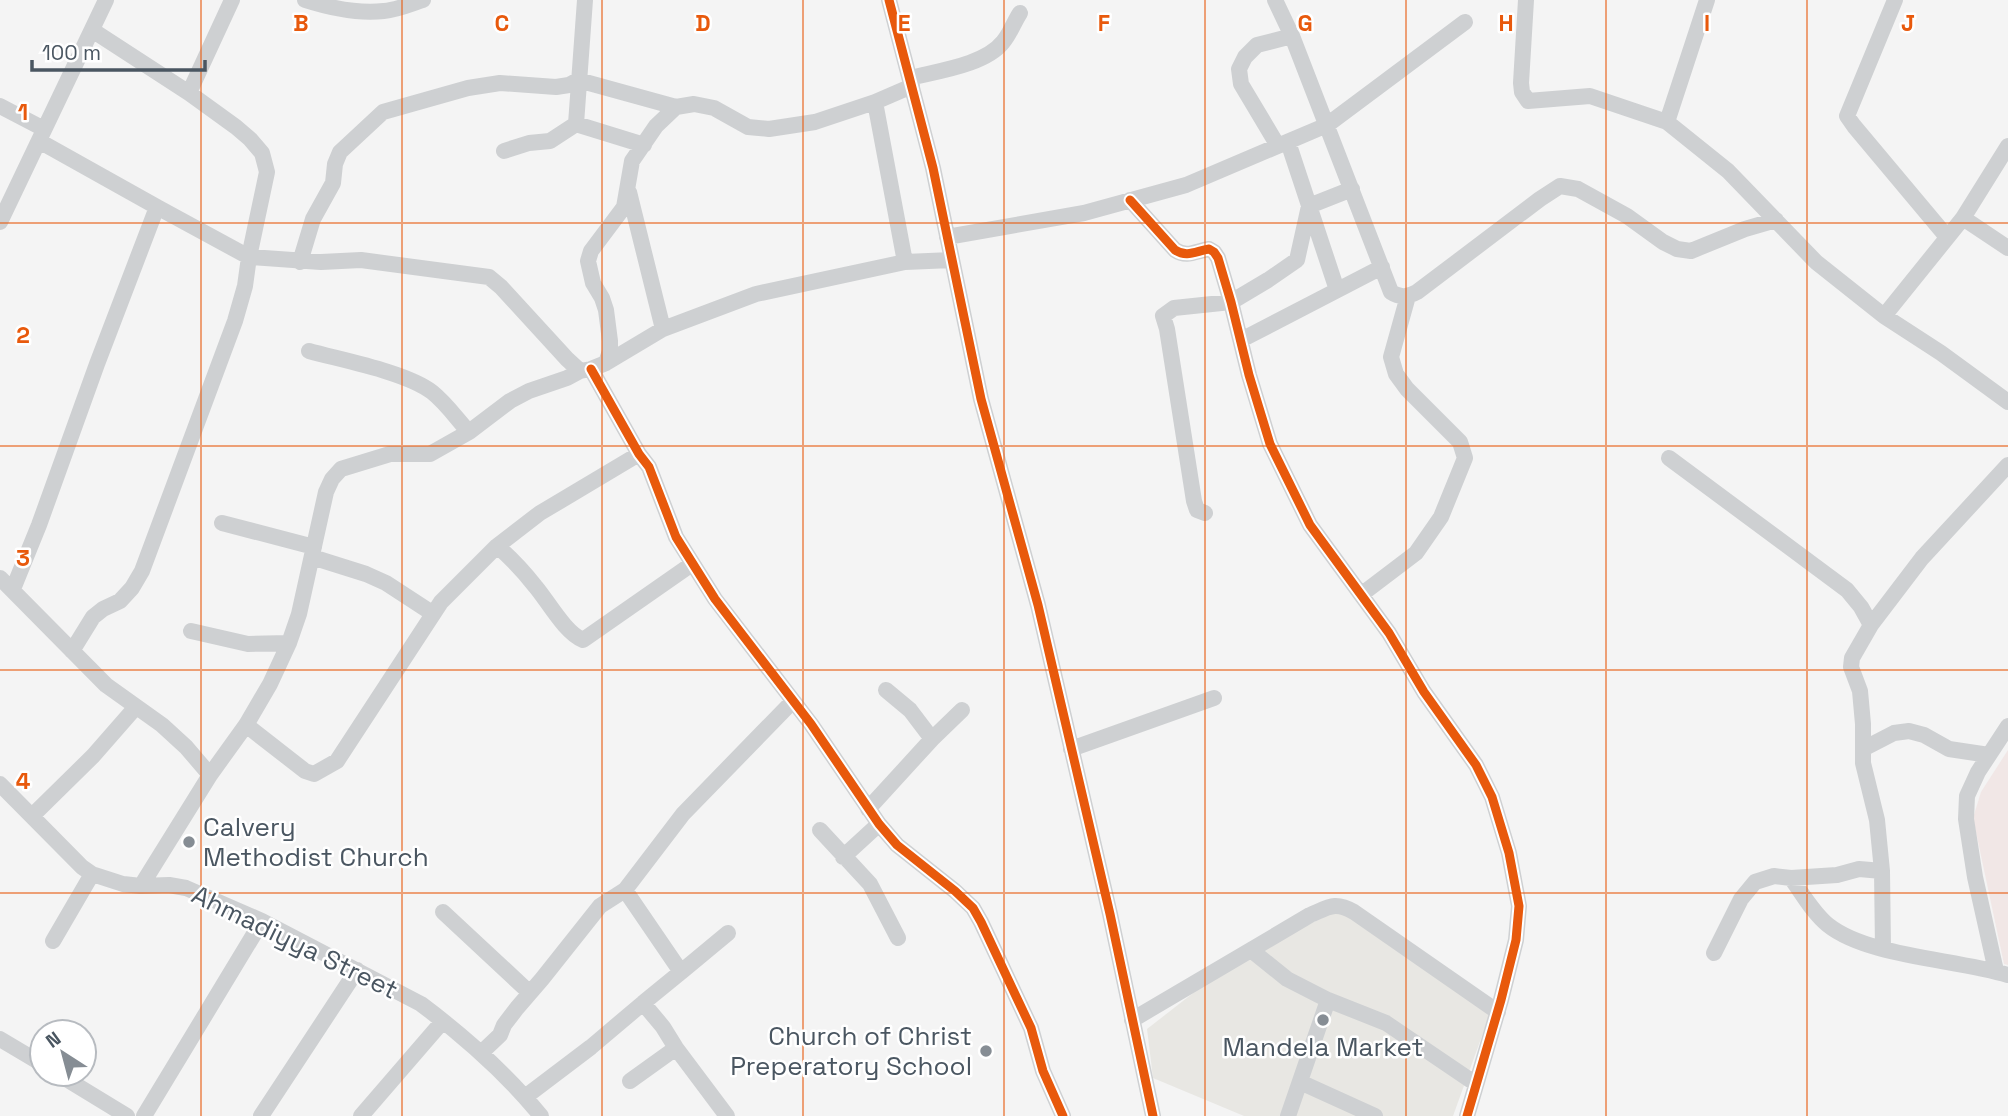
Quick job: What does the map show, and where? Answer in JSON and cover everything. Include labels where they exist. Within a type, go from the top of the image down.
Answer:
[{"type":"street","points":[[0,222],[106,0]]},
{"type":"street","points":[[189,93],[232,0]]},
{"type":"street","points":[[305,0],[349,10],[384,11],[423,0]]},
{"type":"street","points":[[576,124],[585,0]]},
{"type":"street","points":[[889,0],[933,168],[981,399],[1038,605],[1110,914],[1153,1116]]},
{"type":"street","points":[[1275,0],[1292,36],[1391,292],[1397,296],[1408,296],[1417,292],[1560,186],[1578,188],[1677,249],[1691,251],[1745,229],[1776,220]]},
{"type":"street","points":[[1526,0],[1521,83],[1522,92],[1528,101],[1590,96],[1667,122],[1728,171],[1816,262],[1884,316],[2008,402]]},
{"type":"street","points":[[1667,122],[1707,0]]},
{"type":"street","points":[[1895,0],[1847,116],[1947,237]]},
{"type":"street","points":[[300,262],[313,219],[333,183],[335,164],[340,152],[383,112],[468,88],[500,83],[556,87],[578,80],[676,107],[694,104],[714,108],[748,127],[769,129],[815,122],[875,102],[911,82],[989,54],[1002,43],[1020,13]]},
{"type":"street","points":[[947,237],[1084,213],[1186,185],[1327,125],[1465,22]]},
{"type":"street","points":[[72,651],[93,617],[120,601],[142,571],[235,321],[245,286],[267,172],[262,153],[236,127],[92,30]]},
{"type":"street","points":[[1292,36],[1256,45],[1239,69],[1241,84],[1283,144],[1309,206],[1337,290]]},
{"type":"street","points":[[875,102],[905,262]]},
{"type":"street","points":[[0,106],[158,207],[249,257],[300,262],[361,260],[489,277],[567,359],[592,368],[639,454],[649,467],[672,527],[692,565],[715,599],[811,724],[879,824],[897,845],[955,891],[972,908],[981,922],[1031,1028],[1043,1071],[1063,1116]]},
{"type":"street","points":[[592,368],[610,351],[610,341],[606,310],[593,283],[588,261],[591,251],[624,207],[632,161],[656,126],[676,107]]},
{"type":"street","points":[[576,124],[644,145]]},
{"type":"street","points":[[504,151],[529,143],[550,141],[576,124]]},
{"type":"street","points":[[1884,316],[1963,218],[2008,146]]},
{"type":"street","points":[[627,185],[663,329]]},
{"type":"street","points":[[1309,206],[1352,189]]},
{"type":"street","points":[[1130,200],[1181,254],[1209,250],[1218,258],[1270,444],[1310,525],[1389,633],[1424,692],[1476,765],[1492,797],[1509,853],[1519,906],[1516,940],[1467,1116]]},
{"type":"street","points":[[1205,513],[1197,510],[1194,501],[1163,316],[1174,308],[1231,302],[1297,260],[1309,206]]},
{"type":"street","points":[[13,589],[158,207]]},
{"type":"street","points":[[1963,218],[2008,248]]},
{"type":"street","points":[[141,886],[209,775],[246,725],[270,684],[299,614],[326,492],[341,469],[390,454],[430,454],[469,432],[510,401],[529,391],[592,368],[663,329],[756,294],[905,262],[952,260]]},
{"type":"street","points":[[1241,340],[1382,267]]},
{"type":"street","points":[[1362,594],[1416,553],[1441,517],[1465,458],[1460,442],[1396,374],[1391,357],[1408,296]]},
{"type":"street","points":[[309,351],[421,385],[434,394],[469,432]]},
{"type":"street","points":[[246,725],[306,771],[314,774],[337,761],[441,602],[497,546],[540,513],[639,454]]},
{"type":"street","points":[[1669,458],[1847,590],[1871,625]]},
{"type":"street","points":[[1883,949],[1882,871],[1877,820],[1863,762],[1860,691],[1851,667],[1852,658],[1871,625],[1922,558],[2008,465]]},
{"type":"street","points":[[222,523],[313,552],[366,574],[386,583],[432,613]]},
{"type":"street","points":[[497,546],[536,587],[570,631],[583,640],[692,565]]},
{"type":"street","points":[[0,578],[106,685],[162,725],[186,747],[209,775]]},
{"type":"street","points":[[191,631],[248,644],[289,643]]},
{"type":"street","points":[[886,690],[909,710],[932,739]]},
{"type":"street","points":[[1071,749],[1214,698]]},
{"type":"street","points":[[481,1053],[494,1042],[511,1016],[600,906],[625,890],[683,814],[793,701]]},
{"type":"street","points":[[32,816],[93,756],[135,708]]},
{"type":"street","points":[[868,808],[962,710]]},
{"type":"street","points":[[1791,878],[1826,924],[1849,938],[1883,949],[2002,973],[1975,877],[1966,819],[1967,796],[1978,772],[2008,726]]},
{"type":"street","points":[[1863,749],[1894,733],[1909,731],[1924,735],[1949,749],[1989,755]]},
{"type":"street","name":"Ahmadiyya Street","points":[[0,784],[92,874],[108,881],[141,886],[169,885],[186,888],[262,920],[421,1004],[481,1053],[541,1116]]},
{"type":"street","points":[[843,857],[879,824]]},
{"type":"street","points":[[820,830],[870,884],[898,938]]},
{"type":"street","points":[[1714,953],[1741,899],[1755,882],[1774,876],[1791,878],[1859,869],[1882,871]]},
{"type":"street","points":[[52,941],[92,874]]},
{"type":"street","points":[[625,890],[681,972]]},
{"type":"street","points":[[1132,1020],[1310,915],[1330,906],[1342,905],[1498,1012]]},
{"type":"street","points":[[443,912],[530,993]]},
{"type":"street","points":[[144,1116],[262,920]]},
{"type":"street","points":[[525,1097],[591,1047],[728,933]]},
{"type":"street","points":[[1251,950],[1286,978],[1328,1000],[1386,1023],[1476,1084]]},
{"type":"street","points":[[261,1116],[357,970]]},
{"type":"street","points":[[1288,1116],[1328,1000]]},
{"type":"street","points":[[643,1003],[727,1116]]},
{"type":"street","points":[[361,1116],[443,1021]]},
{"type":"street","points":[[0,1039],[28,1056]]},
{"type":"street","points":[[630,1081],[676,1048]]},
{"type":"street","points":[[1300,1082],[1376,1116]]},
{"type":"street","points":[[81,1088],[127,1116]]},
{"type":"shaded area","points":[[2008,750],[2008,965],[2004,964],[1973,818],[1981,792]]},
{"type":"shaded area","name":"Mandela Market","points":[[1338,910],[1491,1011],[1453,1116],[1244,1116],[1153,1078],[1147,1029],[1233,962]]},
{"type":"cycle path","points":[[889,0],[933,168],[981,399],[1038,605],[1110,914],[1153,1116]]},
{"type":"cycle path","points":[[1130,200],[1175,250],[1188,254],[1209,249],[1218,258],[1270,444],[1310,525],[1389,633],[1424,692],[1476,765],[1492,797],[1509,853],[1519,906],[1516,940],[1467,1116]]},
{"type":"cycle path","points":[[591,369],[649,467],[676,537],[715,599],[811,724],[879,824],[897,845],[973,908],[1031,1028],[1043,1071],[1063,1116]]},
{"type":"place","name":"Calvery Methodist Church","points":[[189,842]]},
{"type":"place","name":"Mandela Market","points":[[1323,1020]]},
{"type":"place","name":"Church of Christ Preperatory School","points":[[986,1051]]}]
